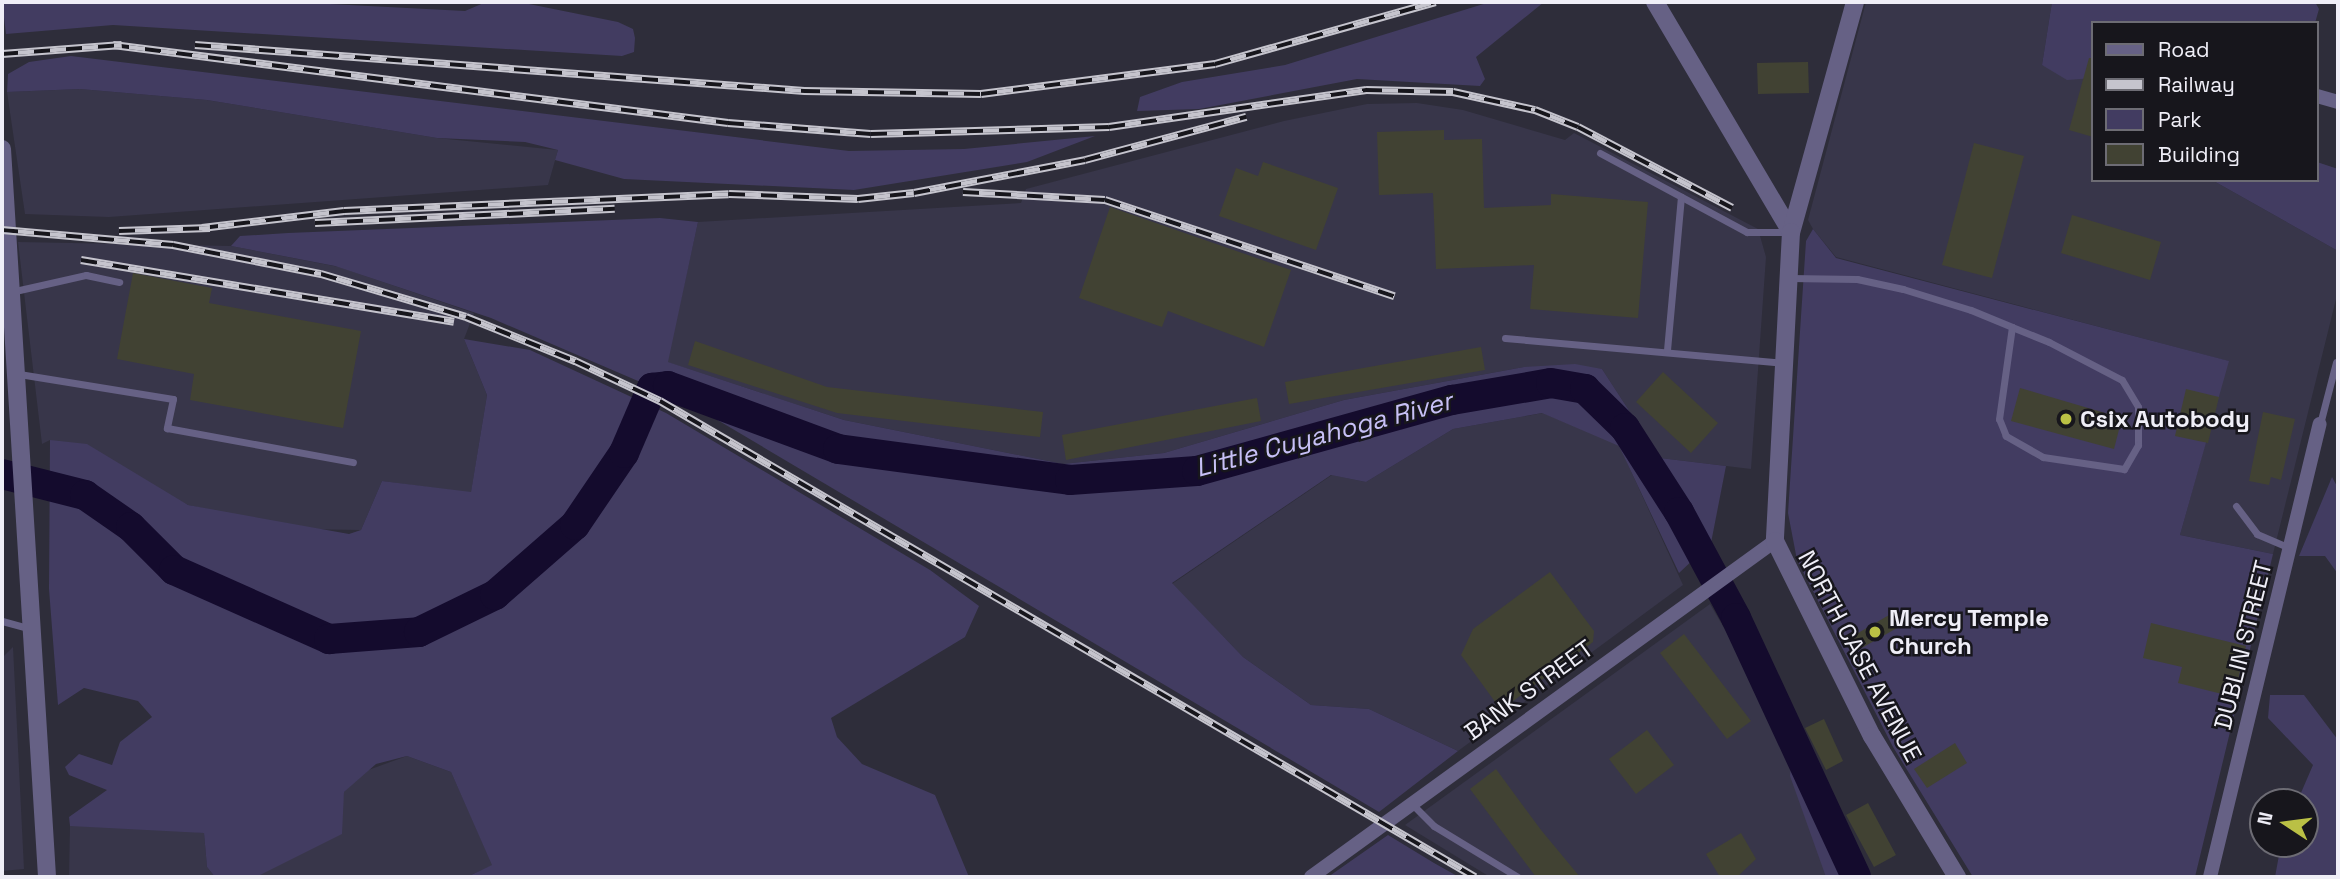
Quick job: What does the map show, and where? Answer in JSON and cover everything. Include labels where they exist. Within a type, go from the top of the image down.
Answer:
[{"type":"street","points":[[1655,2],[1791,232]]},
{"type":"street","name":"NORTH CASE AVENUE","points":[[1855,2],[1791,232],[1775,541],[1872,736],[1957,877]]},
{"type":"street","points":[[2319,97],[2338,102]]},
{"type":"street","points":[[2,149],[15,291],[47,877]]},
{"type":"street","name":"DUBLIN STREET","points":[[2210,877],[2320,424]]},
{"type":"street","name":"BANK STREET","points":[[1311,877],[1775,541]]},
{"type":"lane","points":[[1600,153],[1747,232],[1791,232]]},
{"type":"lane","points":[[1668,350],[1681,197]]},
{"type":"lane","points":[[15,291],[86,275],[119,282]]},
{"type":"lane","points":[[1789,278],[1857,279],[1903,289],[2012,327],[2122,380],[2138,407],[2138,445],[2124,469],[2043,457],[2007,436],[1998,419],[2012,327]]},
{"type":"lane","points":[[1505,338],[1668,350],[1784,363]]},
{"type":"lane","points":[[2320,424],[2336,362]]},
{"type":"lane","points":[[19,374],[173,399],[167,428],[353,462]]},
{"type":"lane","points":[[2236,506],[2257,534],[2290,548]]},
{"type":"lane","points":[[2,621],[34,629]]},
{"type":"lane","points":[[1412,803],[1434,826],[1518,877]]},
{"type":"shaded area","points":[[1866,2],[2052,2],[2042,65],[2092,77],[2092,182],[2216,182],[2338,251],[2338,291],[2273,554],[2180,535],[2228,361],[1836,257],[1808,220]]},
{"type":"shaded area","points":[[80,89],[207,100],[437,138],[558,150],[548,185],[109,217],[25,214],[7,92]]},
{"type":"shaded area","points":[[1417,103],[1463,110],[1565,140],[1574,133],[1758,229],[1766,257],[1751,469],[1660,458],[1602,369],[1524,367],[1344,400],[1164,453],[1063,464],[844,420],[667,362],[698,222],[1021,203],[1026,189],[1284,121],[1367,104]]},
{"type":"shaded area","points":[[18,242],[231,246],[339,267],[474,313],[464,339],[487,395],[471,493],[382,481],[361,530],[301,529],[188,505],[50,440],[42,444]]},
{"type":"shaded area","points":[[1543,413],[1619,445],[1683,585],[1458,751],[1369,709],[1311,705],[1243,657],[1172,584],[1332,475],[1366,482],[1453,429]]},
{"type":"shaded area","points":[[1710,604],[1770,707],[1847,877],[1490,877],[1405,825]]},
{"type":"shaded area","points":[[13,647],[24,869],[2,871],[2,658]]},
{"type":"shaded area","points":[[407,756],[451,772],[493,865],[467,877],[256,877],[340,821],[344,792],[360,773]]},
{"type":"shaded area","points":[[137,825],[204,833],[207,867],[215,877],[69,877],[70,826]]},
{"type":"green space","points":[[2,2],[292,2],[465,11],[486,2],[519,2],[618,22],[633,29],[635,38],[634,52],[622,56],[113,25],[6,34]]},
{"type":"green space","points":[[1490,2],[1544,2],[1476,57],[1485,79],[1480,86],[1357,79],[1199,109],[1137,111],[1140,97],[1182,82],[1285,65]]},
{"type":"green space","points":[[2052,2],[2315,2],[2319,9],[2316,21],[2092,21],[2092,78],[2067,80],[2042,65]]},
{"type":"green space","points":[[71,56],[849,151],[964,149],[1095,136],[1027,162],[854,190],[624,179],[555,160],[558,150],[525,142],[437,138],[207,100],[80,89],[7,92],[8,74],[29,62]]},
{"type":"green space","points":[[2319,163],[2338,169],[2338,251],[2216,182],[2319,182]]},
{"type":"green space","points":[[660,218],[698,222],[668,362],[844,420],[1063,464],[1164,453],[1344,400],[1524,367],[1575,364],[1602,369],[1660,458],[1726,466],[1711,543],[1679,573],[1619,446],[1542,413],[1453,429],[1366,482],[1331,475],[1172,583],[1243,657],[1311,705],[1369,709],[1458,751],[1379,812],[687,402],[491,318],[335,266],[231,246],[240,236]]},
{"type":"green space","points":[[1813,229],[1836,258],[2229,361],[2180,535],[2273,554],[2195,877],[1973,877],[1893,747],[1797,560],[1788,513],[1806,241]]},
{"type":"green space","points":[[464,339],[530,350],[666,413],[930,570],[979,606],[965,637],[831,718],[837,737],[862,764],[935,795],[969,877],[467,877],[492,865],[451,772],[407,756],[376,764],[344,792],[342,834],[256,877],[215,877],[207,867],[204,833],[70,826],[69,817],[107,790],[69,775],[65,767],[79,754],[112,765],[120,742],[152,717],[138,701],[84,688],[58,705],[49,589],[50,440],[87,444],[188,505],[349,534],[361,530],[382,481],[471,492],[487,395]]},
{"type":"green space","points":[[2332,477],[2338,488],[2338,574],[2325,556],[2299,556]]},
{"type":"green space","points":[[2270,695],[2304,695],[2338,740],[2338,877],[2275,877],[2278,858],[2319,858],[2319,788],[2303,788],[2313,765],[2268,718]]},
{"type":"green space","points":[[1793,748],[1801,750],[1870,877],[1826,877],[1790,776]]},
{"type":"green space","points":[[1388,835],[1434,863],[1459,877],[1328,877]]},
{"type":"building","points":[[2089,58],[2092,58],[2092,137],[2069,130]]},
{"type":"building","points":[[1808,62],[1809,93],[1758,94],[1757,63]]},
{"type":"building","points":[[1444,130],[1444,140],[1482,139],[1484,208],[1551,205],[1551,194],[1648,202],[1638,318],[1530,309],[1534,265],[1436,269],[1433,193],[1379,195],[1377,132]]},
{"type":"building","points":[[1974,143],[2024,156],[1992,278],[1942,265]]},
{"type":"building","points":[[1263,162],[1338,188],[1316,250],[1219,216],[1236,168],[1258,176]]},
{"type":"building","points":[[1110,207],[1291,270],[1264,347],[1168,311],[1162,327],[1079,298]]},
{"type":"building","points":[[2072,215],[2161,242],[2150,280],[2061,253]]},
{"type":"building","points":[[133,273],[212,288],[209,303],[361,331],[343,428],[190,400],[194,374],[117,359]]},
{"type":"building","points":[[695,341],[827,387],[1043,412],[1040,437],[837,413],[688,365]]},
{"type":"building","points":[[1481,347],[1485,370],[1289,404],[1285,382]]},
{"type":"building","points":[[1663,372],[1718,423],[1691,453],[1636,402]]},
{"type":"building","name":"Csix Autobody","points":[[2020,388],[2122,418],[2114,449],[2011,421]]},
{"type":"building","points":[[2186,389],[2219,397],[2208,443],[2175,436]]},
{"type":"building","points":[[1257,398],[1261,421],[1066,460],[1062,435]]},
{"type":"building","points":[[2263,412],[2295,419],[2281,480],[2271,477],[2269,485],[2249,481]]},
{"type":"building","points":[[1550,572],[1594,631],[1593,642],[1501,710],[1461,655],[1473,629]]},
{"type":"building","name":"Mercy Temple Church","points":[[1896,611],[1904,624],[1853,653],[1846,640]]},
{"type":"building","points":[[2151,623],[2246,646],[2234,697],[2178,683],[2182,667],[2143,658]]},
{"type":"building","points":[[1684,634],[1751,721],[1727,739],[1660,653]]},
{"type":"building","points":[[1824,719],[1843,761],[1826,770],[1805,728]]},
{"type":"building","points":[[1647,730],[1674,765],[1636,794],[1609,759]]},
{"type":"building","points":[[1955,743],[1967,763],[1927,788],[1914,769]]},
{"type":"building","points":[[1496,769],[1580,877],[1536,877],[1470,789]]},
{"type":"building","points":[[1868,803],[1896,855],[1874,867],[1846,815]]},
{"type":"building","points":[[1741,833],[1756,859],[1737,877],[1720,877],[1706,854]]},
{"type":"waterway","name":"Little Cuyahoga River","points":[[2,474],[85,495],[131,527],[174,570],[329,639],[419,632],[495,595],[575,525],[624,453],[652,388],[668,386],[838,449],[1070,480],[1197,471],[1452,400],[1551,383],[1585,389],[1625,428],[1679,512],[1736,618],[1856,877]]},
{"type":"railway","points":[[195,45],[804,91],[981,94],[1215,64],[1435,2]]},
{"type":"railway","points":[[113,45],[728,123],[871,134],[1109,127],[1366,90],[1453,92],[1535,110],[1578,127],[1732,208]]},
{"type":"railway","points":[[2,54],[122,45]]},
{"type":"railway","points":[[202,228],[344,211],[729,194],[858,199],[914,193],[1085,160],[1246,117]]},
{"type":"railway","points":[[963,192],[1105,200],[1394,296]]},
{"type":"railway","points":[[315,223],[615,209]]},
{"type":"railway","points":[[119,231],[210,228]]},
{"type":"railway","points":[[2,230],[173,245],[321,274],[466,317],[575,361],[660,401],[1475,877]]},
{"type":"railway","points":[[81,260],[454,322]]},
{"type":"place","name":"Csix Autobody","points":[[2066,419]]},
{"type":"place","name":"Mercy Temple Church","points":[[1875,632]]}]
